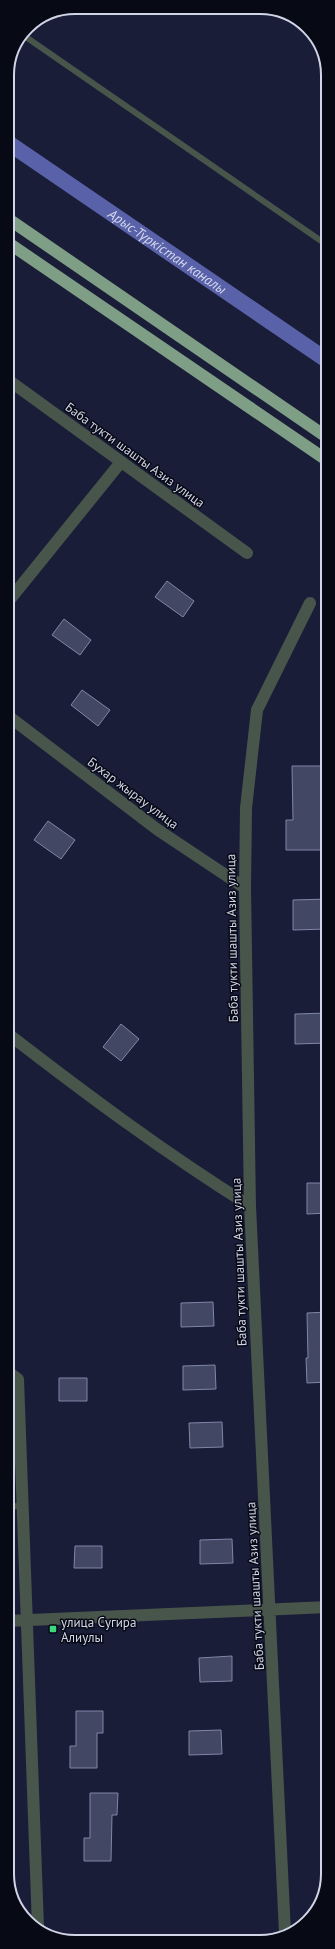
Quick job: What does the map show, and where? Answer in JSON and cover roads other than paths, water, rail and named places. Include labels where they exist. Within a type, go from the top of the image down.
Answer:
[{"type":"highway","points":[[14,223],[321,433]]},
{"type":"highway","points":[[14,247],[321,457]]},
{"type":"street","name":"Баба тукти шашты Азиз улица","points":[[14,384],[247,553]]},
{"type":"street","points":[[14,594],[121,462]]},
{"type":"street","name":"Баба тукти шашты Азиз улица","points":[[285,1930],[250,1206],[245,888],[246,808],[256,710],[310,603]]},
{"type":"street","name":"Бухар жырау улица","points":[[14,720],[158,830],[245,888]]},
{"type":"street","points":[[14,1038],[75,1086],[190,1168],[250,1206]]},
{"type":"street","points":[[14,1376],[18,1379],[38,1922]]},
{"type":"street","points":[[14,1621],[321,1607]]},
{"type":"lane","points":[[26,38],[321,240]]},
{"type":"lane","points":[[14,1507],[22,1504]]},
{"type":"waterway","name":"Арыс-Түркістан каналы","points":[[14,147],[321,356]]},
{"type":"place","name":"улица Сугира Алиулы","points":[[53,1629]]}]
